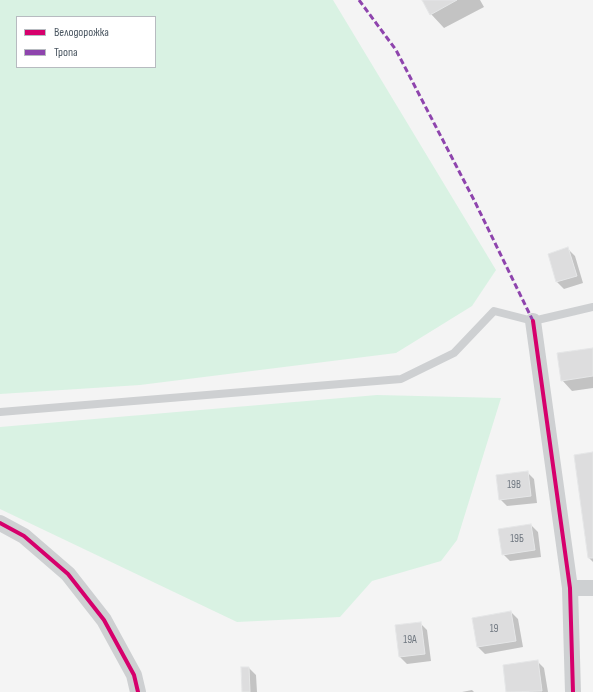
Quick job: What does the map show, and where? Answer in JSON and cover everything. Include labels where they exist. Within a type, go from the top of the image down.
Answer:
[{"type":"street","points":[[533,321],[570,588],[573,692]]},
{"type":"street","points":[[0,523],[24,536],[68,574],[104,620],[134,675],[138,692]]},
{"type":"street","points":[[570,588],[593,588]]},
{"type":"lane","points":[[0,412],[401,379],[454,353],[494,311],[533,321],[593,307]]},
{"type":"green space","points":[[0,0],[333,0],[496,270],[472,306],[396,353],[140,385],[0,394]]},
{"type":"green space","points":[[377,395],[501,398],[457,540],[441,561],[372,581],[340,617],[237,622],[0,509],[0,427]]},
{"type":"building","points":[[422,0],[457,0],[430,15]]},
{"type":"building","points":[[568,247],[577,276],[556,282],[548,254]]},
{"type":"building","points":[[593,348],[593,376],[561,381],[557,353]]},
{"type":"building","points":[[593,452],[593,558],[588,558],[574,455]]},
{"type":"building","points":[[528,471],[531,496],[499,500],[496,475]]},
{"type":"building","points":[[531,524],[535,550],[502,555],[498,529]]},
{"type":"building","points":[[511,611],[516,641],[477,647],[472,618]]},
{"type":"building","points":[[421,622],[425,654],[399,657],[395,625]]},
{"type":"building","points":[[538,660],[542,691],[506,692],[503,665]]},
{"type":"building","points":[[241,667],[249,667],[250,692],[242,692]]},
{"type":"marked path","points":[[359,0],[396,50],[475,202],[533,321]]},
{"type":"cycle path","points":[[533,321],[570,588],[573,692]]},
{"type":"cycle path","points":[[0,523],[24,536],[68,574],[104,620],[134,675],[138,692]]}]
